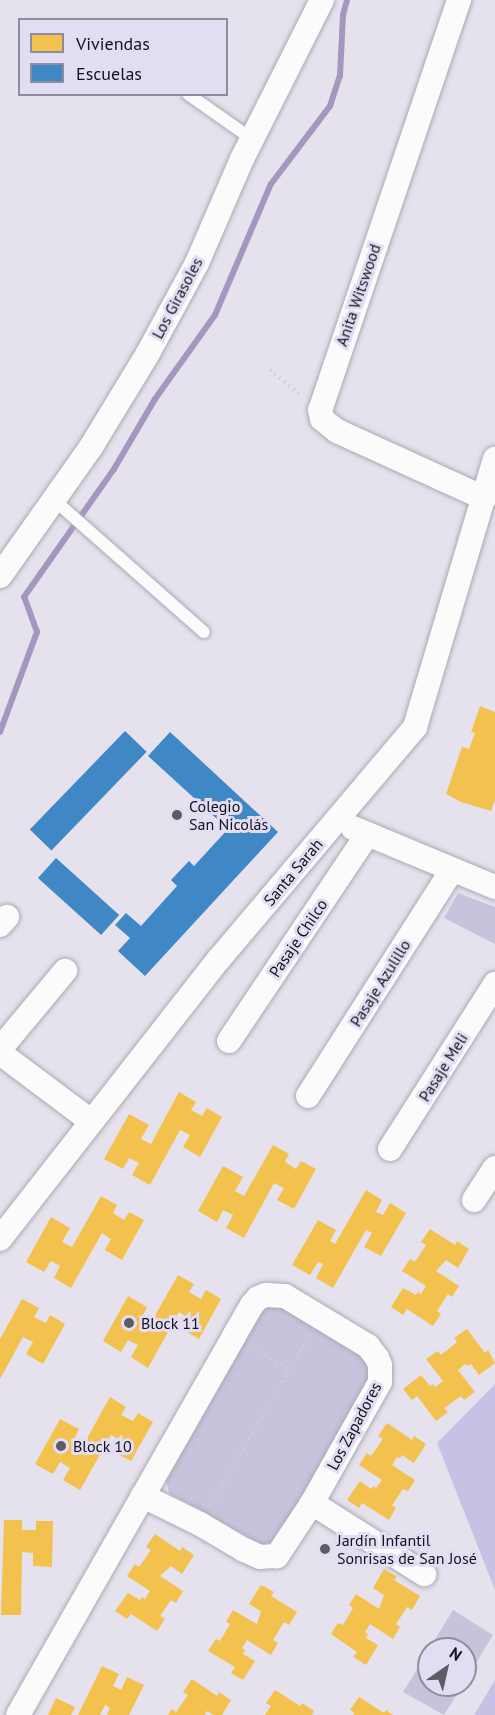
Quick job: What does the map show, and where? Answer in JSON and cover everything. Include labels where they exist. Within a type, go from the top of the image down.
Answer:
[{"type":"street","name":"Los Girasoles","points":[[0,576],[91,447],[147,355],[197,263],[252,139],[322,0]]},
{"type":"street","name":"Anita Witswood","points":[[320,410],[459,0]]},
{"type":"street","points":[[320,410],[322,419],[336,431],[484,498]]},
{"type":"street","name":"Santa Sarah","points":[[0,1239],[219,959],[415,727],[495,459]]},
{"type":"street","points":[[337,820],[366,836],[495,887]]},
{"type":"street","name":"Pasaje Chilco","points":[[229,1041],[366,836]]},
{"type":"street","name":"Pasaje Azulillo","points":[[308,1096],[452,870]]},
{"type":"street","points":[[65,971],[0,1051],[91,1121]]},
{"type":"street","name":"Pasaje Meli","points":[[390,1149],[495,984]]},
{"type":"street","points":[[474,1200],[495,1168]]},
{"type":"street","name":"Los Zapadores","points":[[18,1715],[252,1305],[266,1295],[285,1296],[368,1346],[377,1358],[381,1373],[380,1382],[312,1503],[277,1556],[260,1557],[244,1550],[200,1524],[143,1496]]},
{"type":"street","points":[[312,1503],[424,1574]]},
{"type":"lane","points":[[192,96],[252,139]]},
{"type":"lane","points":[[53,499],[204,632]]},
{"type":"path","points":[[270,370],[320,410]]},
{"type":"path","points":[[200,1524],[321,1316]]},
{"type":"path","points":[[234,1336],[290,1369]]},
{"type":"shaded area","points":[[458,893],[495,907],[495,944],[444,918]]},
{"type":"shaded area","points":[[278,1303],[369,1357],[370,1381],[280,1538],[263,1545],[169,1493],[165,1476],[260,1308]]},
{"type":"shaded area","points":[[495,1384],[495,1590],[437,1443]]},
{"type":"shaded area","points":[[453,1610],[493,1635],[477,1661],[477,1637],[436,1637]]},
{"type":"shaded area","points":[[417,1669],[417,1697],[455,1697],[444,1715],[403,1692]]},
{"type":"shaded area","points":[[495,1680],[495,1715],[474,1715]]},
{"type":"building: Viviendas","points":[[480,706],[495,712],[495,800],[491,811],[461,802],[446,794],[462,747],[469,749],[475,733],[471,732]]},
{"type":"building: Viviendas","points":[[179,1092],[196,1102],[191,1110],[202,1116],[207,1108],[222,1117],[200,1157],[183,1147],[190,1135],[180,1130],[150,1185],[132,1175],[139,1163],[129,1158],[123,1169],[104,1159],[129,1114],[149,1125],[141,1139],[151,1144]]},
{"type":"building: Viviendas","points":[[273,1145],[289,1154],[285,1162],[296,1169],[301,1161],[316,1169],[294,1209],[277,1200],[284,1188],[274,1183],[244,1238],[226,1228],[233,1215],[223,1210],[217,1222],[198,1211],[223,1166],[243,1177],[235,1191],[244,1196]]},
{"type":"building: Viviendas","points":[[366,1190],[382,1200],[376,1212],[383,1215],[390,1203],[406,1213],[381,1256],[364,1247],[372,1233],[366,1230],[333,1288],[316,1278],[323,1264],[318,1262],[310,1275],[292,1265],[318,1220],[336,1230],[330,1241],[335,1244]]},
{"type":"building: Viviendas","points":[[101,1196],[117,1205],[113,1213],[124,1220],[129,1212],[144,1220],[122,1260],[105,1250],[111,1239],[102,1233],[71,1288],[54,1278],[60,1266],[51,1261],[44,1272],[26,1262],[51,1217],[70,1228],[62,1242],[72,1247]]},
{"type":"building: Viviendas","points":[[430,1229],[455,1245],[457,1241],[469,1249],[458,1268],[446,1260],[436,1271],[459,1286],[452,1297],[448,1294],[437,1311],[441,1314],[433,1326],[407,1309],[403,1315],[391,1307],[403,1288],[416,1295],[418,1292],[421,1294],[426,1286],[402,1271],[410,1259],[415,1262],[426,1245],[421,1242]]},
{"type":"building: Viviendas","name":"Block 11","points":[[178,1275],[194,1284],[189,1292],[201,1299],[206,1290],[221,1299],[199,1339],[182,1329],[188,1318],[179,1312],[148,1368],[131,1357],[138,1345],[128,1340],[121,1352],[103,1341],[128,1296],[147,1307],[140,1321],[149,1326]]},
{"type":"building: Viviendas","points":[[22,1299],[39,1308],[34,1317],[46,1323],[50,1315],[65,1324],[43,1364],[26,1354],[33,1342],[23,1337],[0,1379],[0,1339]]},
{"type":"building: Viviendas","points":[[467,1329],[485,1353],[488,1350],[495,1363],[479,1375],[471,1364],[467,1366],[465,1364],[458,1370],[475,1392],[464,1400],[461,1396],[444,1408],[448,1412],[436,1421],[417,1396],[412,1400],[403,1389],[421,1375],[430,1386],[433,1384],[435,1387],[443,1381],[426,1359],[438,1351],[441,1355],[457,1342],[454,1338]]},
{"type":"building: Viviendas","name":"Block 10","points":[[110,1397],[126,1407],[121,1415],[133,1421],[138,1413],[153,1422],[131,1461],[114,1452],[120,1440],[111,1435],[80,1490],[63,1480],[70,1468],[60,1462],[53,1474],[35,1464],[60,1419],[79,1429],[72,1443],[81,1449]]},
{"type":"building: Viviendas","points":[[387,1423],[412,1440],[414,1436],[426,1444],[414,1463],[402,1455],[400,1458],[397,1457],[392,1465],[415,1480],[408,1491],[403,1489],[392,1505],[396,1508],[389,1520],[362,1503],[359,1508],[347,1500],[360,1481],[371,1489],[374,1486],[376,1488],[382,1480],[359,1465],[367,1453],[371,1456],[383,1439],[378,1436]]},
{"type":"building: Viviendas","points":[[4,1520],[22,1520],[22,1530],[36,1530],[36,1521],[53,1521],[52,1567],[33,1566],[33,1553],[22,1552],[21,1615],[1,1615]]},
{"type":"building: Viviendas","points":[[155,1534],[180,1551],[182,1547],[194,1555],[182,1574],[171,1566],[160,1576],[183,1591],[176,1603],[171,1600],[160,1616],[165,1619],[157,1631],[131,1614],[127,1619],[115,1611],[128,1593],[140,1600],[142,1597],[145,1599],[150,1591],[127,1576],[135,1564],[139,1567],[151,1550],[146,1547]]},
{"type":"building: Viviendas","points":[[384,1569],[397,1577],[394,1580],[420,1596],[412,1610],[407,1607],[396,1624],[400,1627],[393,1639],[370,1624],[365,1632],[368,1634],[366,1638],[378,1645],[366,1665],[353,1657],[357,1652],[331,1634],[338,1623],[343,1625],[353,1608],[349,1605],[356,1594],[379,1609],[384,1595],[373,1588]]},
{"type":"building: Viviendas","points":[[261,1585],[274,1592],[271,1596],[297,1612],[289,1625],[284,1622],[273,1640],[278,1643],[271,1655],[247,1640],[242,1648],[245,1650],[243,1654],[255,1661],[243,1680],[231,1673],[235,1667],[208,1651],[216,1639],[220,1641],[230,1624],[226,1622],[233,1610],[257,1624],[261,1611],[249,1604]]},
{"type":"building: Viviendas","points":[[102,1666],[119,1674],[113,1686],[121,1690],[127,1677],[144,1685],[129,1715],[107,1715],[110,1708],[105,1705],[100,1715],[78,1715]]},
{"type":"building: Viviendas","points":[[192,1679],[217,1696],[219,1692],[231,1700],[222,1715],[213,1715],[207,1711],[205,1715],[168,1715],[172,1709],[176,1712],[188,1695],[183,1692]]},
{"type":"building: Viviendas","points":[[275,1690],[300,1706],[302,1703],[314,1711],[312,1715],[265,1715],[271,1706],[266,1703]]},
{"type":"building: Viviendas","points":[[359,1697],[384,1713],[386,1710],[393,1715],[353,1715],[355,1713],[350,1710]]},
{"type":"building: Viviendas","points":[[56,1698],[75,1707],[71,1715],[48,1715]]},
{"type":"building: Escuelas","points":[[125,731],[147,752],[51,850],[30,830]]},
{"type":"building: Escuelas","points":[[170,732],[278,832],[145,976],[118,951],[130,938],[115,925],[126,913],[141,926],[177,886],[171,880],[189,861],[194,866],[228,829],[148,756]]},
{"type":"building: Escuelas","points":[[56,858],[119,915],[101,935],[38,878]]},
{"type":"waterway","points":[[0,732],[37,632],[24,597],[114,469],[155,399],[215,315],[271,184],[330,106],[340,76],[343,15],[347,0]]},
{"type":"place","name":"Colegio San Nicolás","points":[[177,815]]},
{"type":"place","name":"Block 11","points":[[129,1323]]},
{"type":"place","name":"Block 10","points":[[61,1446]]},
{"type":"place","name":"Jardín Infantil Sonrisas de San José","points":[[325,1549]]}]
